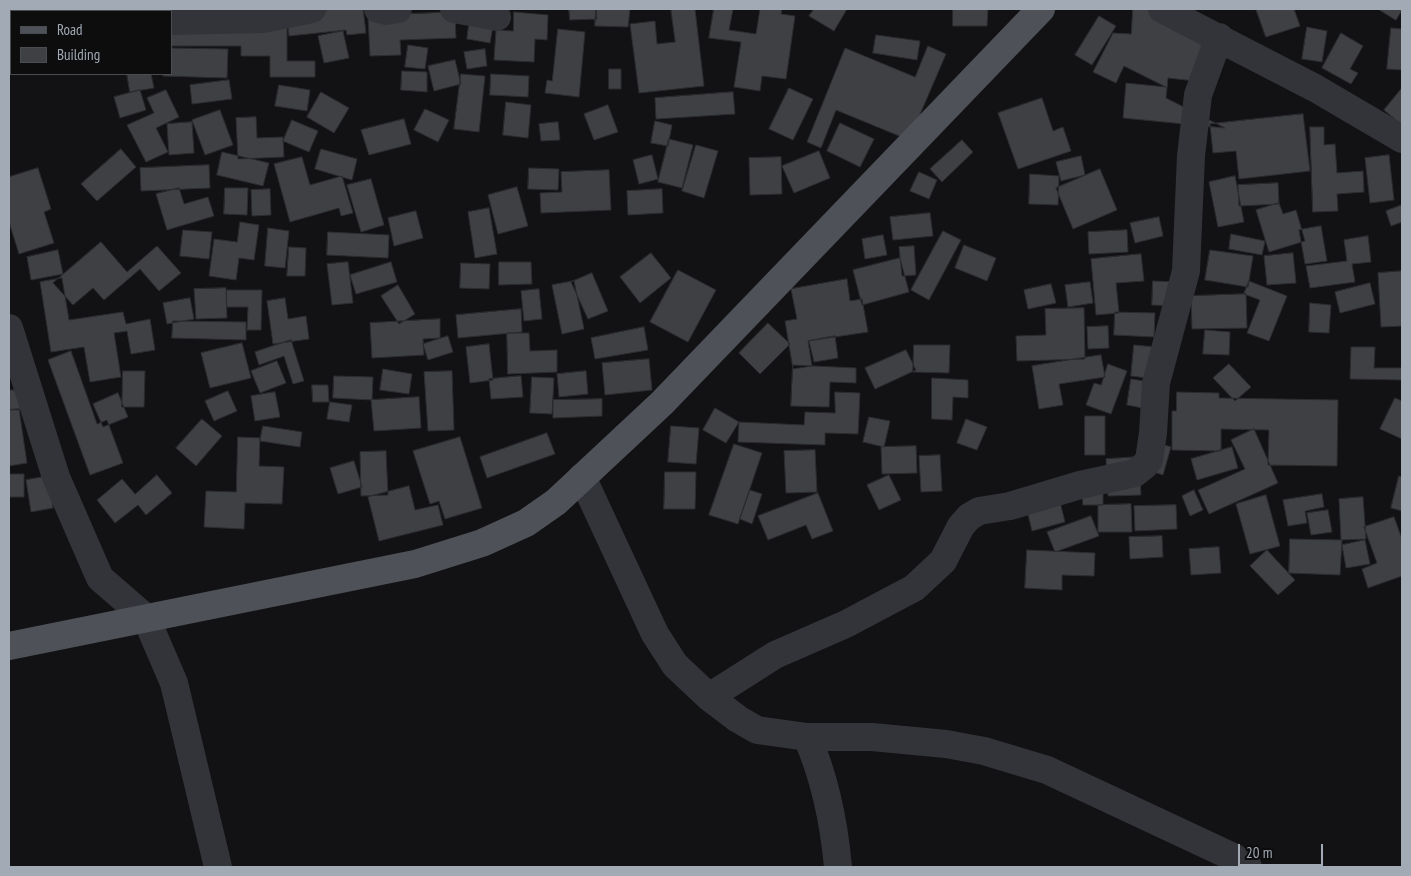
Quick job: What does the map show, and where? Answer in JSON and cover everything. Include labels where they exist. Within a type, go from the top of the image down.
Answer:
[{"type":"main road","points":[[9,646],[415,564],[465,548],[526,523],[556,502],[662,403],[1041,9]]},
{"type":"street","points":[[172,21],[263,19],[312,9]]},
{"type":"street","points":[[378,9],[386,11],[398,9]]},
{"type":"street","points":[[454,9],[497,17]]},
{"type":"street","points":[[1162,9],[1315,88],[1402,138]]},
{"type":"street","points":[[709,697],[776,655],[846,624],[914,588],[943,561],[961,526],[968,517],[979,511],[1010,506],[1080,485],[1135,473],[1149,460],[1156,383],[1186,271],[1191,156],[1198,95],[1219,37]]},
{"type":"street","points":[[9,328],[56,477],[100,578],[146,618],[174,683],[218,867]]},
{"type":"street","points":[[582,477],[656,634],[676,665],[709,697],[738,719],[757,730],[807,737],[872,737],[946,744],[984,751],[1047,770],[1235,858],[1248,867]]},
{"type":"street","points":[[807,737],[819,765],[836,842],[838,867]]},
{"type":"building","points":[[335,9],[363,9],[366,33],[347,35],[346,30],[289,36],[287,14]]},
{"type":"building","points":[[569,9],[596,9],[597,19],[570,20]]},
{"type":"building","points":[[596,9],[630,9],[628,27],[595,26]]},
{"type":"building","points":[[671,9],[695,9],[704,86],[639,93],[630,24],[655,21],[657,44],[675,42]]},
{"type":"building","points":[[714,9],[733,9],[729,30],[756,34],[760,9],[782,9],[781,14],[795,16],[786,79],[762,76],[760,91],[734,87],[741,42],[709,38]]},
{"type":"building","points":[[814,9],[847,9],[834,31],[809,16]]},
{"type":"building","points":[[953,9],[988,9],[987,26],[953,26]]},
{"type":"building","points":[[1133,9],[1158,9],[1217,36],[1195,81],[1168,78],[1166,98],[1225,128],[1123,118],[1126,83],[1166,87],[1124,66],[1116,83],[1093,72],[1113,33],[1131,34]]},
{"type":"building","points":[[1256,9],[1294,9],[1300,26],[1266,37]]},
{"type":"building","points":[[1378,9],[1402,9],[1402,10],[1396,20]]},
{"type":"building","points":[[455,12],[456,38],[400,40],[401,55],[370,56],[368,16]]},
{"type":"building","points":[[514,12],[548,15],[547,40],[535,39],[534,62],[494,60],[496,30],[513,31]]},
{"type":"building","points":[[1099,16],[1116,26],[1092,65],[1075,55]]},
{"type":"building","points":[[470,17],[494,21],[490,43],[467,39]]},
{"type":"building","points":[[172,26],[287,26],[287,61],[315,61],[315,77],[270,77],[270,56],[241,56],[241,46],[172,46]]},
{"type":"building","points":[[1307,27],[1327,31],[1322,62],[1302,59]]},
{"type":"building","points":[[1391,28],[1402,29],[1402,70],[1387,69]]},
{"type":"building","points":[[558,29],[585,32],[579,97],[545,93],[547,80],[552,81]]},
{"type":"building","points":[[343,31],[349,58],[324,63],[318,36]]},
{"type":"building","points":[[1341,33],[1363,46],[1350,69],[1358,73],[1351,84],[1322,68]]},
{"type":"building","points":[[876,35],[920,41],[917,60],[873,53]]},
{"type":"building","points":[[408,45],[428,48],[425,69],[405,67]]},
{"type":"building","points":[[928,46],[946,54],[909,140],[836,110],[821,148],[807,142],[845,48],[915,77]]},
{"type":"building","points":[[172,48],[228,49],[227,78],[163,76],[172,75]]},
{"type":"building","points":[[485,49],[487,66],[467,69],[464,52]]},
{"type":"building","points":[[455,60],[461,84],[434,91],[428,66]]},
{"type":"building","points":[[609,69],[621,69],[621,89],[609,89]]},
{"type":"building","points":[[402,71],[427,72],[427,92],[401,90]]},
{"type":"building","points":[[461,74],[485,76],[479,132],[454,129]]},
{"type":"building","points":[[491,74],[529,76],[528,97],[490,95]]},
{"type":"building","points":[[127,75],[151,75],[154,88],[130,92]]},
{"type":"building","points":[[229,80],[232,99],[192,104],[190,85]]},
{"type":"building","points":[[279,85],[310,90],[307,111],[275,106]]},
{"type":"building","points":[[789,88],[813,99],[793,140],[769,129]]},
{"type":"building","points":[[1402,88],[1402,125],[1384,110]]},
{"type":"building","points":[[140,90],[146,110],[120,118],[114,97]]},
{"type":"building","points":[[166,90],[179,117],[156,128],[168,152],[146,162],[127,125],[154,113],[147,98]]},
{"type":"building","points":[[321,92],[349,108],[334,133],[307,117]]},
{"type":"building","points":[[733,92],[735,114],[656,119],[655,98]]},
{"type":"building","points":[[1042,98],[1053,131],[1063,127],[1071,151],[1018,169],[998,113]]},
{"type":"building","points":[[506,102],[531,105],[528,138],[503,135]]},
{"type":"building","points":[[608,105],[618,132],[594,140],[584,114]]},
{"type":"building","points":[[425,109],[449,120],[438,142],[414,130]]},
{"type":"building","points":[[220,110],[233,145],[205,155],[192,120]]},
{"type":"building","points":[[1303,114],[1310,171],[1239,179],[1236,151],[1213,153],[1210,124]]},
{"type":"building","points":[[256,117],[257,138],[283,137],[284,157],[238,159],[236,118]]},
{"type":"building","points":[[404,119],[411,144],[369,155],[361,130]]},
{"type":"building","points":[[292,120],[318,131],[309,152],[283,141]]},
{"type":"building","points":[[655,121],[672,125],[668,146],[651,143]]},
{"type":"building","points":[[192,122],[194,153],[169,155],[167,124]]},
{"type":"building","points":[[558,122],[560,140],[541,141],[539,124]]},
{"type":"building","points":[[840,123],[874,139],[860,167],[827,151]]},
{"type":"building","points":[[1310,127],[1324,127],[1324,145],[1335,144],[1337,173],[1363,171],[1364,192],[1337,194],[1338,211],[1313,212]]},
{"type":"building","points":[[669,139],[693,145],[682,188],[658,182]]},
{"type":"building","points":[[962,140],[973,152],[942,182],[930,169]]},
{"type":"building","points":[[696,145],[718,151],[704,198],[682,191]]},
{"type":"building","points":[[121,149],[136,167],[97,201],[81,184]]},
{"type":"building","points":[[321,149],[357,159],[352,180],[315,169]]},
{"type":"building","points":[[819,151],[830,178],[794,193],[782,166]]},
{"type":"building","points":[[222,152],[269,163],[263,186],[217,175]]},
{"type":"building","points":[[652,155],[658,179],[639,184],[633,160]]},
{"type":"building","points":[[1389,155],[1394,200],[1370,203],[1365,158]]},
{"type":"building","points":[[1081,156],[1085,175],[1061,181],[1056,162]]},
{"type":"building","points":[[302,157],[310,185],[342,176],[353,213],[341,216],[339,208],[290,222],[274,164]]},
{"type":"building","points":[[781,157],[782,194],[750,195],[749,158]]},
{"type":"building","points":[[209,165],[210,188],[141,191],[140,168]]},
{"type":"building","points":[[38,168],[51,209],[44,212],[54,243],[19,254],[9,222],[9,177]]},
{"type":"building","points":[[529,168],[559,169],[558,190],[528,189]]},
{"type":"building","points":[[1100,169],[1117,210],[1073,229],[1056,188]]},
{"type":"building","points":[[609,170],[611,210],[541,213],[540,193],[562,192],[561,172]]},
{"type":"building","points":[[919,172],[937,180],[929,199],[910,191]]},
{"type":"building","points":[[1030,174],[1059,176],[1058,205],[1029,204]]},
{"type":"building","points":[[1235,176],[1244,222],[1218,227],[1209,182]]},
{"type":"building","points":[[371,179],[384,225],[361,232],[347,185]]},
{"type":"building","points":[[1278,183],[1279,204],[1239,206],[1238,185]]},
{"type":"building","points":[[517,187],[528,226],[498,234],[488,195]]},
{"type":"building","points":[[179,188],[184,204],[208,197],[214,216],[167,230],[156,194]]},
{"type":"building","points":[[225,188],[248,188],[247,215],[224,214]]},
{"type":"building","points":[[270,189],[271,215],[252,216],[251,190]]},
{"type":"building","points":[[662,189],[663,213],[628,215],[627,191]]},
{"type":"building","points":[[1279,203],[1283,214],[1296,210],[1305,241],[1269,252],[1256,210]]},
{"type":"building","points":[[1402,205],[1402,222],[1391,226],[1386,211]]},
{"type":"building","points":[[489,208],[497,254],[475,258],[468,212]]},
{"type":"building","points":[[416,211],[423,238],[394,246],[388,218]]},
{"type":"building","points":[[930,213],[933,236],[893,240],[890,217]]},
{"type":"building","points":[[1159,217],[1163,236],[1135,243],[1130,223]]},
{"type":"building","points":[[240,222],[259,225],[254,260],[239,258],[236,280],[209,276],[214,239],[237,242]]},
{"type":"building","points":[[1321,226],[1327,261],[1305,264],[1299,230]]},
{"type":"building","points":[[268,228],[289,231],[285,268],[265,266]]},
{"type":"building","points":[[183,230],[212,232],[209,259],[180,256]]},
{"type":"building","points":[[1127,230],[1128,252],[1089,254],[1088,232]]},
{"type":"building","points":[[943,231],[961,240],[929,300],[911,290]]},
{"type":"building","points":[[328,232],[389,235],[388,258],[327,255]]},
{"type":"building","points":[[1231,234],[1265,241],[1262,255],[1229,249]]},
{"type":"building","points":[[883,235],[887,255],[865,259],[862,239]]},
{"type":"building","points":[[1368,236],[1371,262],[1352,264],[1355,282],[1310,288],[1306,266],[1347,261],[1344,240]]},
{"type":"building","points":[[101,242],[127,272],[157,246],[181,273],[159,291],[140,269],[104,300],[93,288],[73,305],[53,283]]},
{"type":"building","points":[[964,245],[996,258],[987,281],[955,268]]},
{"type":"building","points":[[914,246],[916,275],[902,276],[899,247]]},
{"type":"building","points":[[289,247],[306,248],[305,276],[287,276]]},
{"type":"building","points":[[58,250],[63,274],[31,280],[27,257]]},
{"type":"building","points":[[1210,250],[1253,256],[1248,287],[1205,280]]},
{"type":"building","points":[[651,253],[671,278],[640,303],[620,277]]},
{"type":"building","points":[[1293,253],[1296,283],[1267,285],[1264,256]]},
{"type":"building","points":[[1141,254],[1144,281],[1116,283],[1119,313],[1096,315],[1091,259]]},
{"type":"building","points":[[900,258],[909,292],[862,305],[853,270]]},
{"type":"building","points":[[348,262],[353,303],[332,305],[327,264]]},
{"type":"building","points":[[391,262],[397,282],[356,294],[350,275]]},
{"type":"building","points":[[499,262],[531,262],[532,284],[499,285]]},
{"type":"building","points":[[461,263],[490,264],[489,289],[460,288]]},
{"type":"building","points":[[678,270],[716,290],[688,342],[650,322]]},
{"type":"building","points":[[1402,271],[1402,326],[1381,327],[1378,273]]},
{"type":"building","points":[[592,273],[608,311],[588,319],[571,282]]},
{"type":"building","points":[[62,278],[69,320],[123,312],[126,324],[150,319],[155,350],[131,354],[127,331],[114,333],[121,377],[90,382],[84,347],[51,352],[40,282]]},
{"type":"building","points":[[847,279],[850,301],[862,299],[868,332],[808,341],[812,366],[793,369],[785,321],[797,319],[791,289]]},
{"type":"building","points":[[574,281],[584,329],[562,334],[552,285]]},
{"type":"building","points":[[1153,281],[1180,282],[1180,306],[1152,305]]},
{"type":"building","points":[[1249,281],[1287,296],[1269,341],[1247,333],[1260,300],[1244,294]]},
{"type":"building","points":[[1090,282],[1093,303],[1068,307],[1065,285]]},
{"type":"building","points":[[1370,283],[1375,304],[1340,313],[1335,292]]},
{"type":"building","points":[[1051,284],[1056,303],[1028,309],[1024,290]]},
{"type":"building","points":[[398,285],[415,314],[399,324],[381,296]]},
{"type":"building","points":[[226,288],[227,318],[196,319],[194,289]]},
{"type":"building","points":[[539,289],[542,319],[524,321],[521,291]]},
{"type":"building","points":[[227,290],[262,290],[261,330],[247,330],[248,307],[227,307]]},
{"type":"building","points":[[1246,294],[1247,328],[1192,329],[1191,296]]},
{"type":"building","points":[[190,298],[194,319],[167,324],[163,303]]},
{"type":"building","points":[[285,298],[288,319],[306,316],[309,339],[273,344],[267,301]]},
{"type":"building","points":[[1310,303],[1331,305],[1329,333],[1309,332]]},
{"type":"building","points":[[1084,308],[1085,359],[1017,361],[1016,336],[1046,335],[1045,309]]},
{"type":"building","points":[[521,309],[522,332],[458,338],[456,315]]},
{"type":"building","points":[[1115,312],[1155,313],[1154,337],[1114,335]]},
{"type":"building","points":[[440,319],[440,338],[423,339],[424,355],[372,358],[370,323]]},
{"type":"building","points":[[173,321],[246,322],[246,340],[172,338]]},
{"type":"building","points":[[768,323],[790,344],[760,374],[739,353]]},
{"type":"building","points":[[1108,326],[1109,348],[1088,349],[1087,327]]},
{"type":"building","points":[[644,327],[648,350],[595,359],[591,338]]},
{"type":"building","points":[[1205,330],[1230,332],[1229,355],[1203,354]]},
{"type":"building","points":[[507,333],[529,333],[530,351],[557,350],[557,372],[508,374]]},
{"type":"building","points":[[448,336],[453,352],[428,360],[423,344]]},
{"type":"building","points":[[835,336],[838,358],[814,362],[809,341]]},
{"type":"building","points":[[291,340],[304,381],[293,384],[284,356],[259,365],[255,352]]},
{"type":"building","points":[[242,343],[251,378],[210,388],[201,353]]},
{"type":"building","points":[[489,344],[493,380],[470,383],[466,347]]},
{"type":"building","points":[[914,345],[950,345],[949,373],[913,372]]},
{"type":"building","points":[[1134,345],[1166,348],[1163,380],[1131,376]]},
{"type":"building","points":[[1351,347],[1375,347],[1374,368],[1402,368],[1402,380],[1350,379]]},
{"type":"building","points":[[906,350],[916,370],[875,389],[865,368]]},
{"type":"building","points":[[71,351],[97,424],[107,420],[123,463],[90,475],[48,360]]},
{"type":"building","points":[[1101,355],[1105,377],[1059,384],[1063,405],[1039,409],[1032,366]]},
{"type":"building","points":[[649,359],[652,390],[605,395],[602,363]]},
{"type":"building","points":[[277,361],[286,383],[260,393],[251,371]]},
{"type":"building","points":[[1108,364],[1127,371],[1111,414],[1086,405],[1094,383],[1101,385]]},
{"type":"building","points":[[1229,364],[1251,387],[1235,401],[1213,378]]},
{"type":"building","points":[[793,365],[856,368],[856,383],[830,382],[829,407],[791,406]]},
{"type":"building","points":[[383,369],[412,374],[409,394],[380,390]]},
{"type":"building","points":[[123,371],[145,371],[144,407],[122,407]]},
{"type":"building","points":[[452,371],[454,430],[428,431],[424,372]]},
{"type":"building","points":[[586,371],[588,394],[559,397],[557,374]]},
{"type":"building","points":[[334,376],[373,377],[372,400],[333,398]]},
{"type":"building","points":[[521,376],[523,397],[491,399],[489,379]]},
{"type":"building","points":[[532,377],[554,378],[552,414],[530,413]]},
{"type":"building","points":[[932,378],[968,380],[968,398],[953,397],[952,420],[932,419]]},
{"type":"building","points":[[1131,379],[1157,383],[1153,410],[1127,405]]},
{"type":"building","points":[[312,385],[328,385],[329,402],[313,402]]},
{"type":"building","points":[[9,390],[20,390],[20,410],[9,410]]},
{"type":"building","points":[[228,391],[237,411],[214,421],[205,401]]},
{"type":"building","points":[[275,392],[280,417],[255,421],[251,396]]},
{"type":"building","points":[[835,392],[860,393],[858,434],[825,433],[825,445],[738,442],[739,422],[804,425],[805,412],[835,413]]},
{"type":"building","points":[[1177,392],[1219,393],[1219,398],[1338,400],[1337,466],[1268,465],[1269,430],[1221,429],[1221,451],[1172,450],[1172,411],[1176,411]]},
{"type":"building","points":[[118,393],[128,417],[103,427],[93,404]]},
{"type":"building","points":[[419,397],[421,428],[374,431],[371,400]]},
{"type":"building","points":[[1395,398],[1402,401],[1402,439],[1380,429]]},
{"type":"building","points":[[602,399],[602,416],[553,418],[553,400]]},
{"type":"building","points":[[330,402],[352,405],[349,422],[327,419]]},
{"type":"building","points":[[715,408],[739,422],[726,443],[703,430]]},
{"type":"building","points":[[19,409],[27,463],[9,466],[9,410]]},
{"type":"building","points":[[1085,416],[1105,416],[1105,455],[1085,455]]},
{"type":"building","points":[[869,417],[890,421],[884,447],[863,442]]},
{"type":"building","points":[[202,419],[222,436],[196,466],[176,448]]},
{"type":"building","points":[[966,419],[987,427],[977,450],[957,443]]},
{"type":"building","points":[[263,426],[302,432],[300,447],[260,441]]},
{"type":"building","points":[[671,426],[699,428],[696,464],[668,462]]},
{"type":"building","points":[[1254,429],[1278,483],[1209,514],[1198,490],[1245,469],[1231,440]]},
{"type":"building","points":[[547,433],[555,454],[487,478],[480,457]]},
{"type":"building","points":[[238,437],[260,438],[259,466],[284,467],[282,504],[245,503],[244,529],[204,527],[206,491],[236,492]]},
{"type":"building","points":[[460,437],[482,508],[445,519],[439,501],[430,504],[413,451]]},
{"type":"building","points":[[1149,440],[1171,447],[1163,475],[1141,468]]},
{"type":"building","points":[[734,444],[762,453],[738,524],[709,515]]},
{"type":"building","points":[[916,446],[917,473],[882,474],[881,447]]},
{"type":"building","points":[[1232,447],[1238,468],[1197,480],[1191,459]]},
{"type":"building","points":[[815,450],[817,492],[786,493],[784,451]]},
{"type":"building","points":[[386,451],[388,495],[361,496],[360,452]]},
{"type":"building","points":[[940,455],[942,491],[921,492],[919,456]]},
{"type":"building","points":[[1139,457],[1141,495],[1108,496],[1106,459]]},
{"type":"building","points":[[354,461],[362,487],[338,494],[330,468]]},
{"type":"building","points":[[665,472],[696,472],[695,509],[664,509]]},
{"type":"building","points":[[9,474],[24,474],[24,497],[9,497]]},
{"type":"building","points":[[157,475],[172,493],[146,515],[138,505],[115,523],[97,500],[122,479],[135,494]]},
{"type":"building","points":[[889,475],[901,500],[879,510],[867,485]]},
{"type":"building","points":[[49,476],[53,508],[31,512],[26,480]]},
{"type":"building","points":[[1083,476],[1103,476],[1103,505],[1083,505]]},
{"type":"building","points":[[1399,476],[1402,477],[1402,511],[1391,508]]},
{"type":"building","points":[[409,486],[415,510],[438,505],[443,525],[379,541],[368,497]]},
{"type":"building","points":[[750,490],[762,494],[752,524],[740,519]]},
{"type":"building","points":[[1194,490],[1203,510],[1190,516],[1182,496]]},
{"type":"building","points":[[818,493],[833,531],[812,539],[806,525],[768,540],[758,516]]},
{"type":"building","points":[[1322,494],[1324,507],[1305,511],[1307,523],[1288,526],[1283,500]]},
{"type":"building","points":[[1266,495],[1280,546],[1250,554],[1236,504]]},
{"type":"building","points":[[1363,497],[1366,539],[1341,540],[1339,499]]},
{"type":"building","points":[[1060,502],[1065,522],[1032,531],[1027,510]]},
{"type":"building","points":[[1131,504],[1132,532],[1098,532],[1098,505]]},
{"type":"building","points":[[1176,505],[1177,529],[1135,531],[1134,506]]},
{"type":"building","points":[[1328,510],[1332,532],[1311,535],[1307,513]]},
{"type":"building","points":[[1091,516],[1099,536],[1055,552],[1047,532]]},
{"type":"building","points":[[1394,517],[1402,539],[1402,576],[1368,588],[1362,569],[1377,563],[1364,527]]},
{"type":"building","points":[[1162,536],[1163,557],[1130,559],[1129,537]]},
{"type":"building","points":[[1290,539],[1342,540],[1340,575],[1289,573]]},
{"type":"building","points":[[1365,540],[1370,564],[1346,568],[1342,545]]},
{"type":"building","points":[[1219,547],[1221,573],[1191,575],[1189,549]]},
{"type":"building","points":[[1027,550],[1095,553],[1094,576],[1062,575],[1062,590],[1025,588]]},
{"type":"building","points":[[1267,550],[1295,580],[1278,595],[1250,566]]}]
